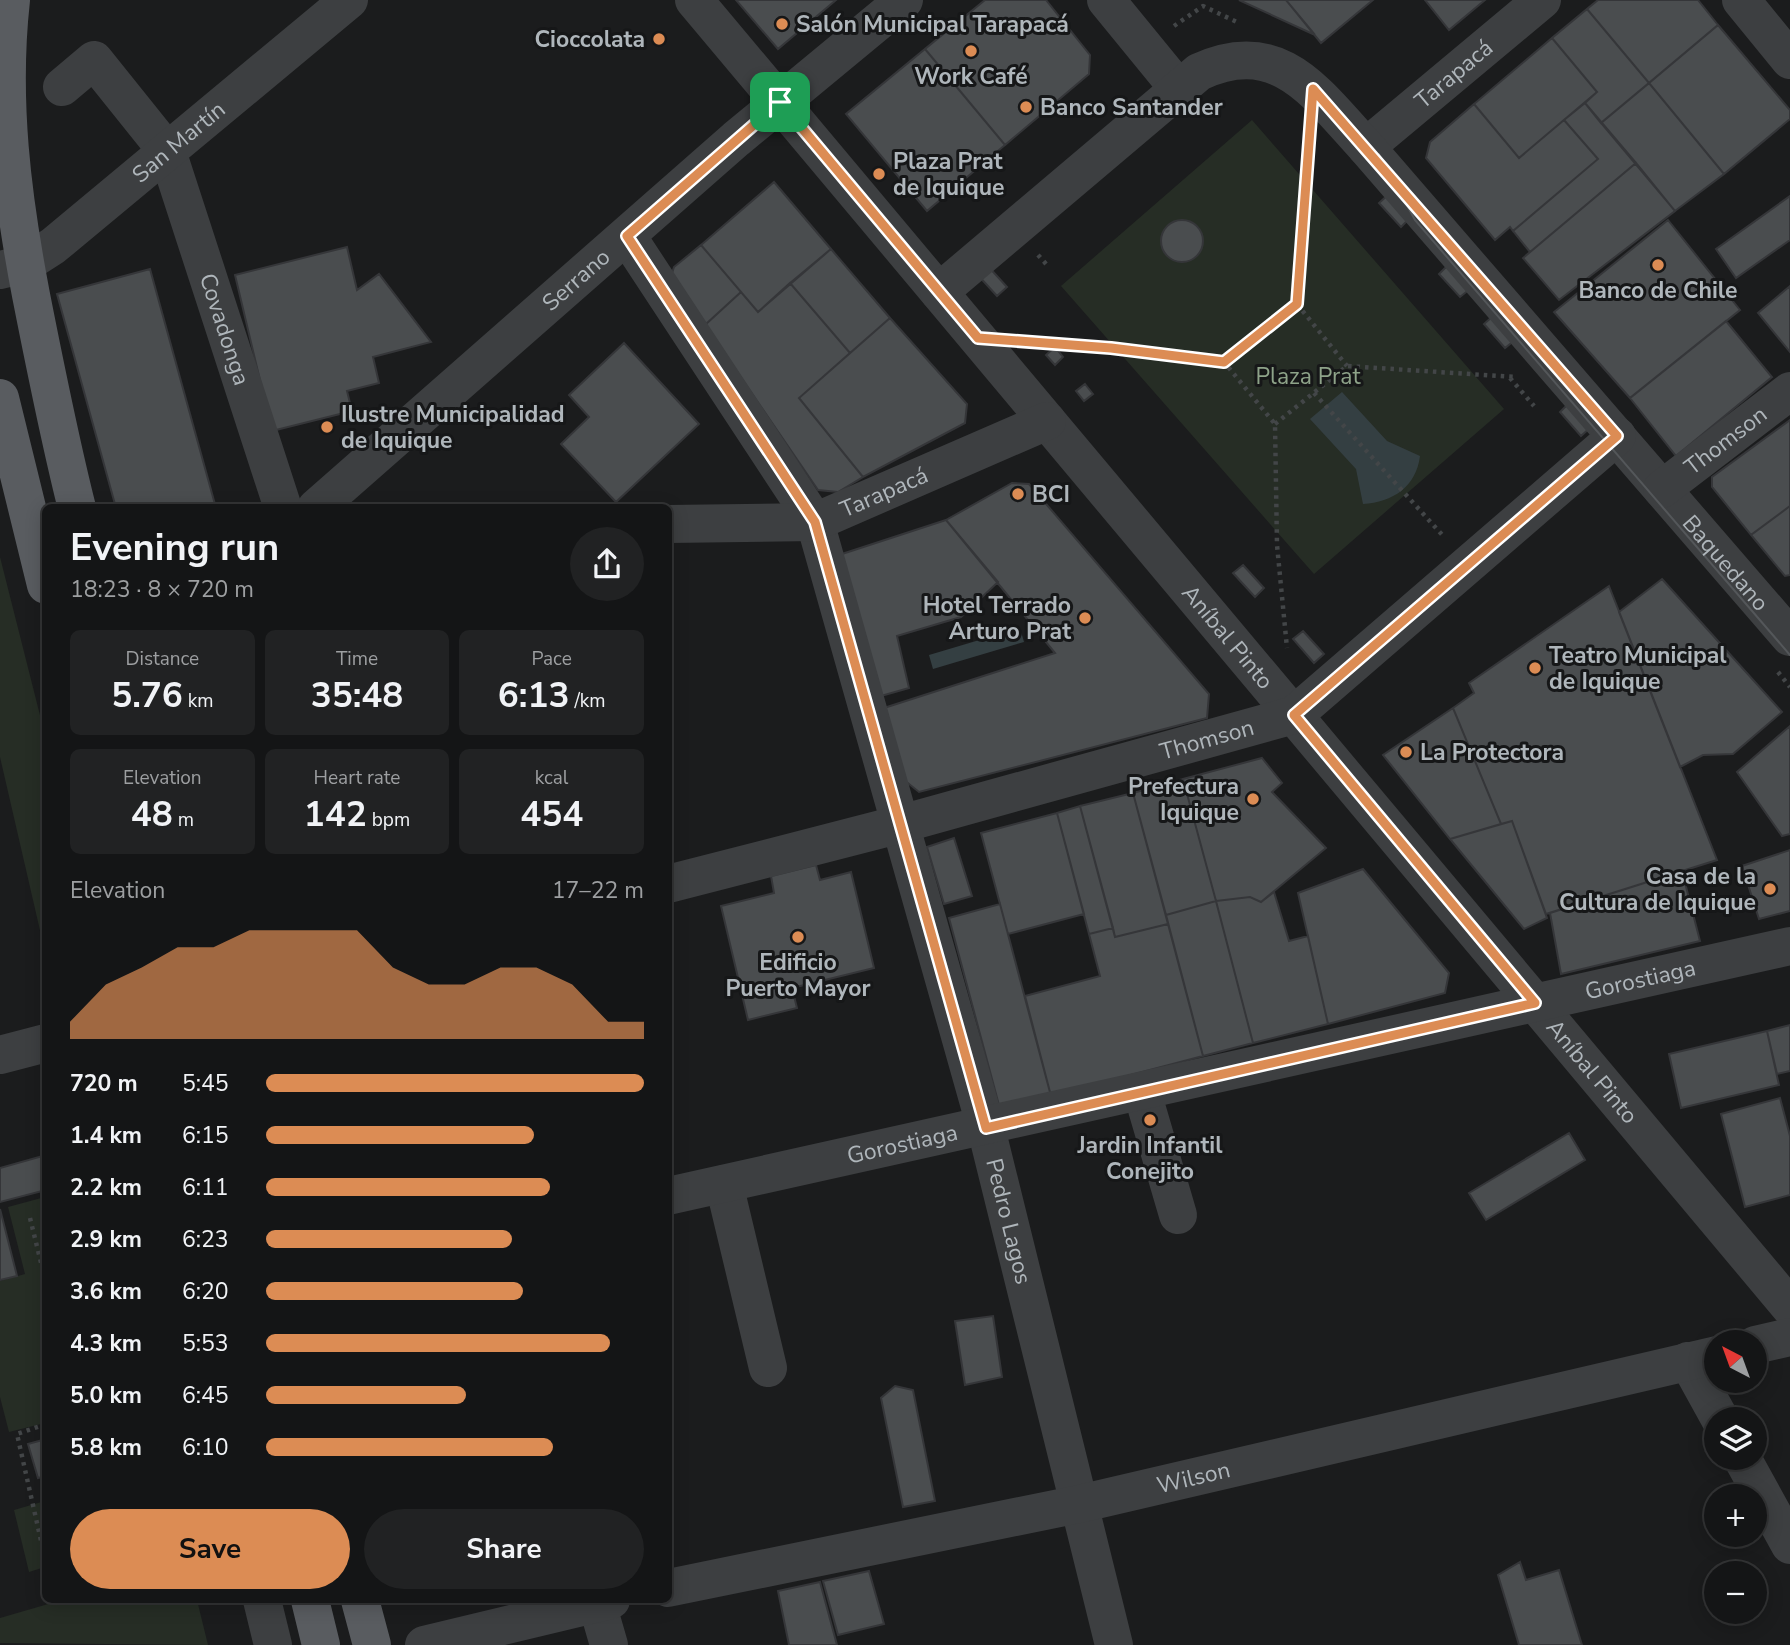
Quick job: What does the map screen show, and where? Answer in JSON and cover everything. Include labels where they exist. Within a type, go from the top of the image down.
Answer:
[{"type":"main road","points":[[11,0],[4,69],[4,107],[13,267],[47,380],[76,504]]},
{"type":"main road","points":[[0,398],[42,569]]},
{"type":"main road","points":[[311,1603],[321,1645]]},
{"type":"main road","points":[[361,1603],[372,1645]]},
{"type":"street","name":"Aníbal Pinto","points":[[694,0],[1790,1307]]},
{"type":"street","name":"Serrano","points":[[321,504],[780,102],[905,0]]},
{"type":"street","points":[[939,292],[1178,88],[1106,0]]},
{"type":"street","name":"Tarapacá","points":[[1366,147],[1542,0]]},
{"type":"street","points":[[1741,0],[1790,60]]},
{"type":"street","name":"San Martín","points":[[13,267],[53,246],[338,3]]},
{"type":"street","name":"Baquedano","points":[[1178,88],[1199,72],[1235,59],[1268,62],[1288,69],[1313,89],[1662,489],[1782,616]]},
{"type":"street","points":[[62,87],[94,60],[167,151]]},
{"type":"street","name":"Covadonga","points":[[167,151],[282,504]]},
{"type":"street","name":"Pedro Lagos","points":[[627,236],[815,522],[986,1128],[1114,1645]]},
{"type":"street","name":"Thomson","points":[[1662,489],[1790,391]]},
{"type":"street","name":"Tarapacá","points":[[672,524],[815,522],[1047,421]]},
{"type":"street","name":"Thomson","points":[[672,883],[901,824],[1294,715],[1617,436]]},
{"type":"street","name":"Gorostiaga","points":[[672,1195],[986,1128],[1790,946]]},
{"type":"street","points":[[0,1055],[42,1044]]},
{"type":"street","points":[[1142,1092],[1178,1215]]},
{"type":"street","points":[[724,1184],[768,1368]]},
{"type":"street","points":[[1768,1342],[1790,1337]]},
{"type":"street","points":[[1703,1358],[1717,1407]]},
{"type":"street","name":"Wilson","points":[[672,1587],[1079,1504],[1703,1358]]},
{"type":"street","points":[[1749,1470],[1790,1545]]},
{"type":"street","points":[[263,1603],[273,1645]]},
{"type":"street","points":[[424,1645],[589,1603]]},
{"type":"street","points":[[602,1603],[609,1645]]},
{"type":"path","points":[[1313,89],[1297,304],[1347,366]]},
{"type":"path","points":[[1224,362],[1297,304]]},
{"type":"path","points":[[978,338],[1111,348],[1224,362],[1275,424],[1277,545],[1287,649]]},
{"type":"path","points":[[1275,424],[1347,366],[1568,380]]},
{"type":"path","points":[[1509,376],[1534,406]]},
{"type":"path","points":[[1314,393],[1468,564]]},
{"type":"path","points":[[30,1219],[42,1267]]},
{"type":"path","points":[[42,1425],[17,1434],[42,1545]]},
{"type":"green space","name":"Plaza Prat","points":[[1252,120],[1504,409],[1314,574],[1061,286]]},
{"type":"green space","points":[[0,557],[42,723],[42,939],[0,757]]},
{"type":"green space","points":[[42,1198],[42,1424],[9,1432],[0,1397],[0,1281],[25,1274],[8,1207]]},
{"type":"green space","points":[[42,1502],[42,1568],[29,1572],[14,1510]]},
{"type":"green space","points":[[52,1603],[198,1603],[208,1645],[0,1643],[0,1618]]},
{"type":"shaded area","points":[[1342,392],[1387,441],[1420,456],[1418,467],[1408,484],[1384,500],[1363,504],[1356,469],[1310,419]]},
{"type":"shaded area","points":[[1020,628],[1024,642],[933,669],[929,655]]},
{"type":"building","name":"Salón Municipal Tarapacá","points":[[736,0],[836,0],[778,49]]},
{"type":"building","points":[[985,0],[1046,0],[1090,55],[1089,74],[1005,145],[925,49]]},
{"type":"building","points":[[1239,0],[1286,0],[1315,35]]},
{"type":"building","points":[[1286,0],[1373,0],[1321,43]]},
{"type":"building","points":[[1425,0],[1485,0],[1449,30]]},
{"type":"building","points":[[1598,0],[1698,0],[1718,25],[1649,83],[1587,9]]},
{"type":"building","points":[[1587,9],[1649,83],[1601,123],[1585,103],[1597,92],[1552,38]]},
{"type":"building","points":[[1718,25],[1790,110],[1790,119],[1724,174],[1649,83]]},
{"type":"building","points":[[1552,38],[1597,92],[1519,158],[1474,104]]},
{"type":"building","points":[[925,49],[1005,145],[927,211],[846,114]]},
{"type":"building","points":[[1649,83],[1724,174],[1675,211],[1601,123]]},
{"type":"building","points":[[1585,103],[1636,163],[1530,252],[1513,231],[1598,159],[1564,120]]},
{"type":"building","points":[[1474,104],[1519,158],[1564,120],[1598,159],[1513,231],[1510,227],[1495,240],[1426,158],[1430,142]]},
{"type":"building","points":[[1636,163],[1675,211],[1559,300],[1523,258]]},
{"type":"building","points":[[774,182],[831,249],[758,312],[701,245]]},
{"type":"building","points":[[1389,194],[1410,218],[1401,227],[1379,203]]},
{"type":"building","points":[[1790,196],[1790,240],[1736,278],[1716,249]]},
{"type":"building","points":[[1182,220],[1197,226],[1203,241],[1197,256],[1182,262],[1167,256],[1161,241],[1167,226]]},
{"type":"building","name":"Banco de Chile","points":[[1668,220],[1740,310],[1630,398],[1554,312]]},
{"type":"building","points":[[701,245],[741,292],[705,325],[671,276],[674,267]]},
{"type":"building","points":[[347,247],[357,290],[379,274],[431,342],[373,357],[379,383],[347,391],[352,411],[272,431],[235,275]]},
{"type":"building","points":[[831,249],[890,318],[850,353],[790,283]]},
{"type":"building","points":[[986,264],[1007,287],[997,296],[976,273]]},
{"type":"building","points":[[1448,265],[1470,289],[1460,297],[1439,274]]},
{"type":"building","points":[[150,269],[215,504],[115,504],[57,294]]},
{"type":"building","points":[[790,283],[850,353],[799,398],[863,477],[838,492],[818,490],[705,325],[741,292],[758,312]]},
{"type":"building","points":[[1790,286],[1790,352],[1758,313]]},
{"type":"building","points":[[1493,316],[1515,340],[1505,348],[1484,324]]},
{"type":"building","points":[[890,318],[967,404],[965,423],[863,477],[799,398]]},
{"type":"building","points":[[1726,321],[1772,377],[1676,456],[1630,398]]},
{"type":"building","points":[[624,343],[699,424],[616,502],[561,444],[589,417],[569,395]]},
{"type":"building","points":[[1055,347],[1063,357],[1055,365],[1046,355]]},
{"type":"building","points":[[1085,384],[1093,394],[1084,401],[1076,391]]},
{"type":"building","points":[[1569,403],[1591,427],[1581,436],[1560,412]]},
{"type":"building","points":[[1790,420],[1790,506],[1751,535],[1712,487],[1712,477]]},
{"type":"building","name":"Hotel Terrado Arturo Prat","points":[[1012,483],[1029,484],[1209,694],[1207,718],[919,792],[904,780],[884,708],[1055,653],[946,520]]},
{"type":"building","points":[[1790,506],[1790,575],[1785,576],[1751,535]]},
{"type":"building","points":[[946,520],[998,582],[961,617],[897,636],[909,688],[881,696],[839,555]]},
{"type":"building","points":[[1243,565],[1264,588],[1255,597],[1233,573]]},
{"type":"building","points":[[1662,579],[1782,712],[1733,754],[1703,755],[1680,767],[1619,612]]},
{"type":"building","points":[[1609,586],[1717,860],[1546,914],[1512,821],[1501,824],[1453,708],[1474,693],[1469,683]]},
{"type":"building","points":[[1303,631],[1324,654],[1314,663],[1293,639]]},
{"type":"building","points":[[1453,708],[1501,824],[1450,839],[1383,755]]},
{"type":"building","points":[[1790,726],[1790,834],[1782,836],[1737,772]]},
{"type":"building","points":[[1262,758],[1282,783],[1272,792],[1326,848],[1261,902],[1250,897],[1216,901],[1183,779]]},
{"type":"building","points":[[1183,779],[1216,901],[1166,915],[1133,793]]},
{"type":"building","points":[[1133,793],[1168,924],[1115,937],[1080,806]]},
{"type":"building","points":[[1080,806],[1113,928],[1089,934],[1057,813]]},
{"type":"building","points":[[1057,813],[1084,914],[1008,934],[981,833]]},
{"type":"building","points":[[1512,821],[1547,918],[1524,929],[1450,839]]},
{"type":"building","points":[[954,838],[972,896],[944,904],[927,847]]},
{"type":"building","name":"Casa de la Cultura de Iquique","points":[[1790,850],[1790,911],[1759,919],[1742,866]]},
{"type":"building","name":"Edificio Puerto Mayor","points":[[816,865],[820,880],[851,872],[874,968],[792,988],[797,1008],[748,1020],[721,906],[774,893],[771,876]]},
{"type":"building","points":[[1363,869],[1449,973],[1445,993],[1328,1024],[1298,893]]},
{"type":"building","points":[[1682,871],[1700,941],[1561,974],[1550,913]]},
{"type":"building","points":[[1274,892],[1289,941],[1308,936],[1328,1024],[1253,1043],[1216,901],[1250,897],[1261,902]]},
{"type":"building","points":[[1216,901],[1253,1043],[1203,1056],[1166,915]]},
{"type":"building","points":[[1000,904],[1051,1096],[1000,1109],[949,918]]},
{"type":"building","points":[[1168,924],[1203,1056],[1051,1096],[1025,996],[1100,976],[1089,934],[1113,928],[1115,937]]},
{"type":"building","points":[[1790,1025],[1790,1071],[1777,1074],[1767,1031]]},
{"type":"building","points":[[1767,1031],[1779,1085],[1681,1108],[1669,1054]]},
{"type":"building","points":[[1780,1098],[1790,1136],[1790,1195],[1745,1207],[1721,1114]]},
{"type":"building","points":[[1569,1133],[1585,1160],[1486,1220],[1469,1193]]},
{"type":"building","points":[[42,1156],[42,1191],[0,1202],[0,1168]]},
{"type":"building","points":[[0,1209],[17,1276],[0,1280]]},
{"type":"building","points":[[993,1316],[1002,1377],[965,1385],[955,1321]]},
{"type":"building","points":[[895,1386],[913,1390],[935,1501],[903,1507],[881,1398]]},
{"type":"building","points":[[42,1440],[42,1477],[38,1478],[28,1444]]},
{"type":"building","points":[[1520,1562],[1526,1580],[1559,1570],[1582,1645],[1519,1645],[1498,1575]]},
{"type":"building","points":[[869,1571],[884,1624],[838,1635],[823,1581]]},
{"type":"building","points":[[820,1582],[837,1645],[789,1645],[778,1591]]},
{"type":"tram line","points":[[1379,154],[1415,220],[1790,655]]},
{"type":"place","name":"Salón Municipal Tarapacá","points":[[782,24]]},
{"type":"place","name":"Cioccolata","points":[[659,39]]},
{"type":"place","name":"Work Café","points":[[971,51]]},
{"type":"place","name":"Banco Santander","points":[[1026,107]]},
{"type":"place","name":"Plaza Prat de Iquique","points":[[879,174]]},
{"type":"place","name":"Banco de Chile","points":[[1658,265]]},
{"type":"place","name":"Ilustre Municipalidad de Iquique","points":[[327,427]]},
{"type":"place","name":"BCI","points":[[1018,494]]},
{"type":"place","name":"Hotel Terrado Arturo Prat","points":[[1085,618]]},
{"type":"place","name":"Teatro Municipal de Iquique","points":[[1535,668]]},
{"type":"place","name":"La Protectora","points":[[1406,752]]},
{"type":"place","name":"Prefectura Iquique","points":[[1253,799]]},
{"type":"place","name":"Casa de la Cultura de Iquique","points":[[1770,889]]},
{"type":"place","name":"Edificio Puerto Mayor","points":[[798,937]]},
{"type":"place","name":"Jardin Infantil Conejito","points":[[1150,1120]]},
{"type":"route","points":[[1313,89],[1617,436],[1294,715],[1535,1003],[986,1128],[815,522],[627,236],[780,102],[978,338],[1111,348],[1224,362],[1297,304],[1313,89]]}]
